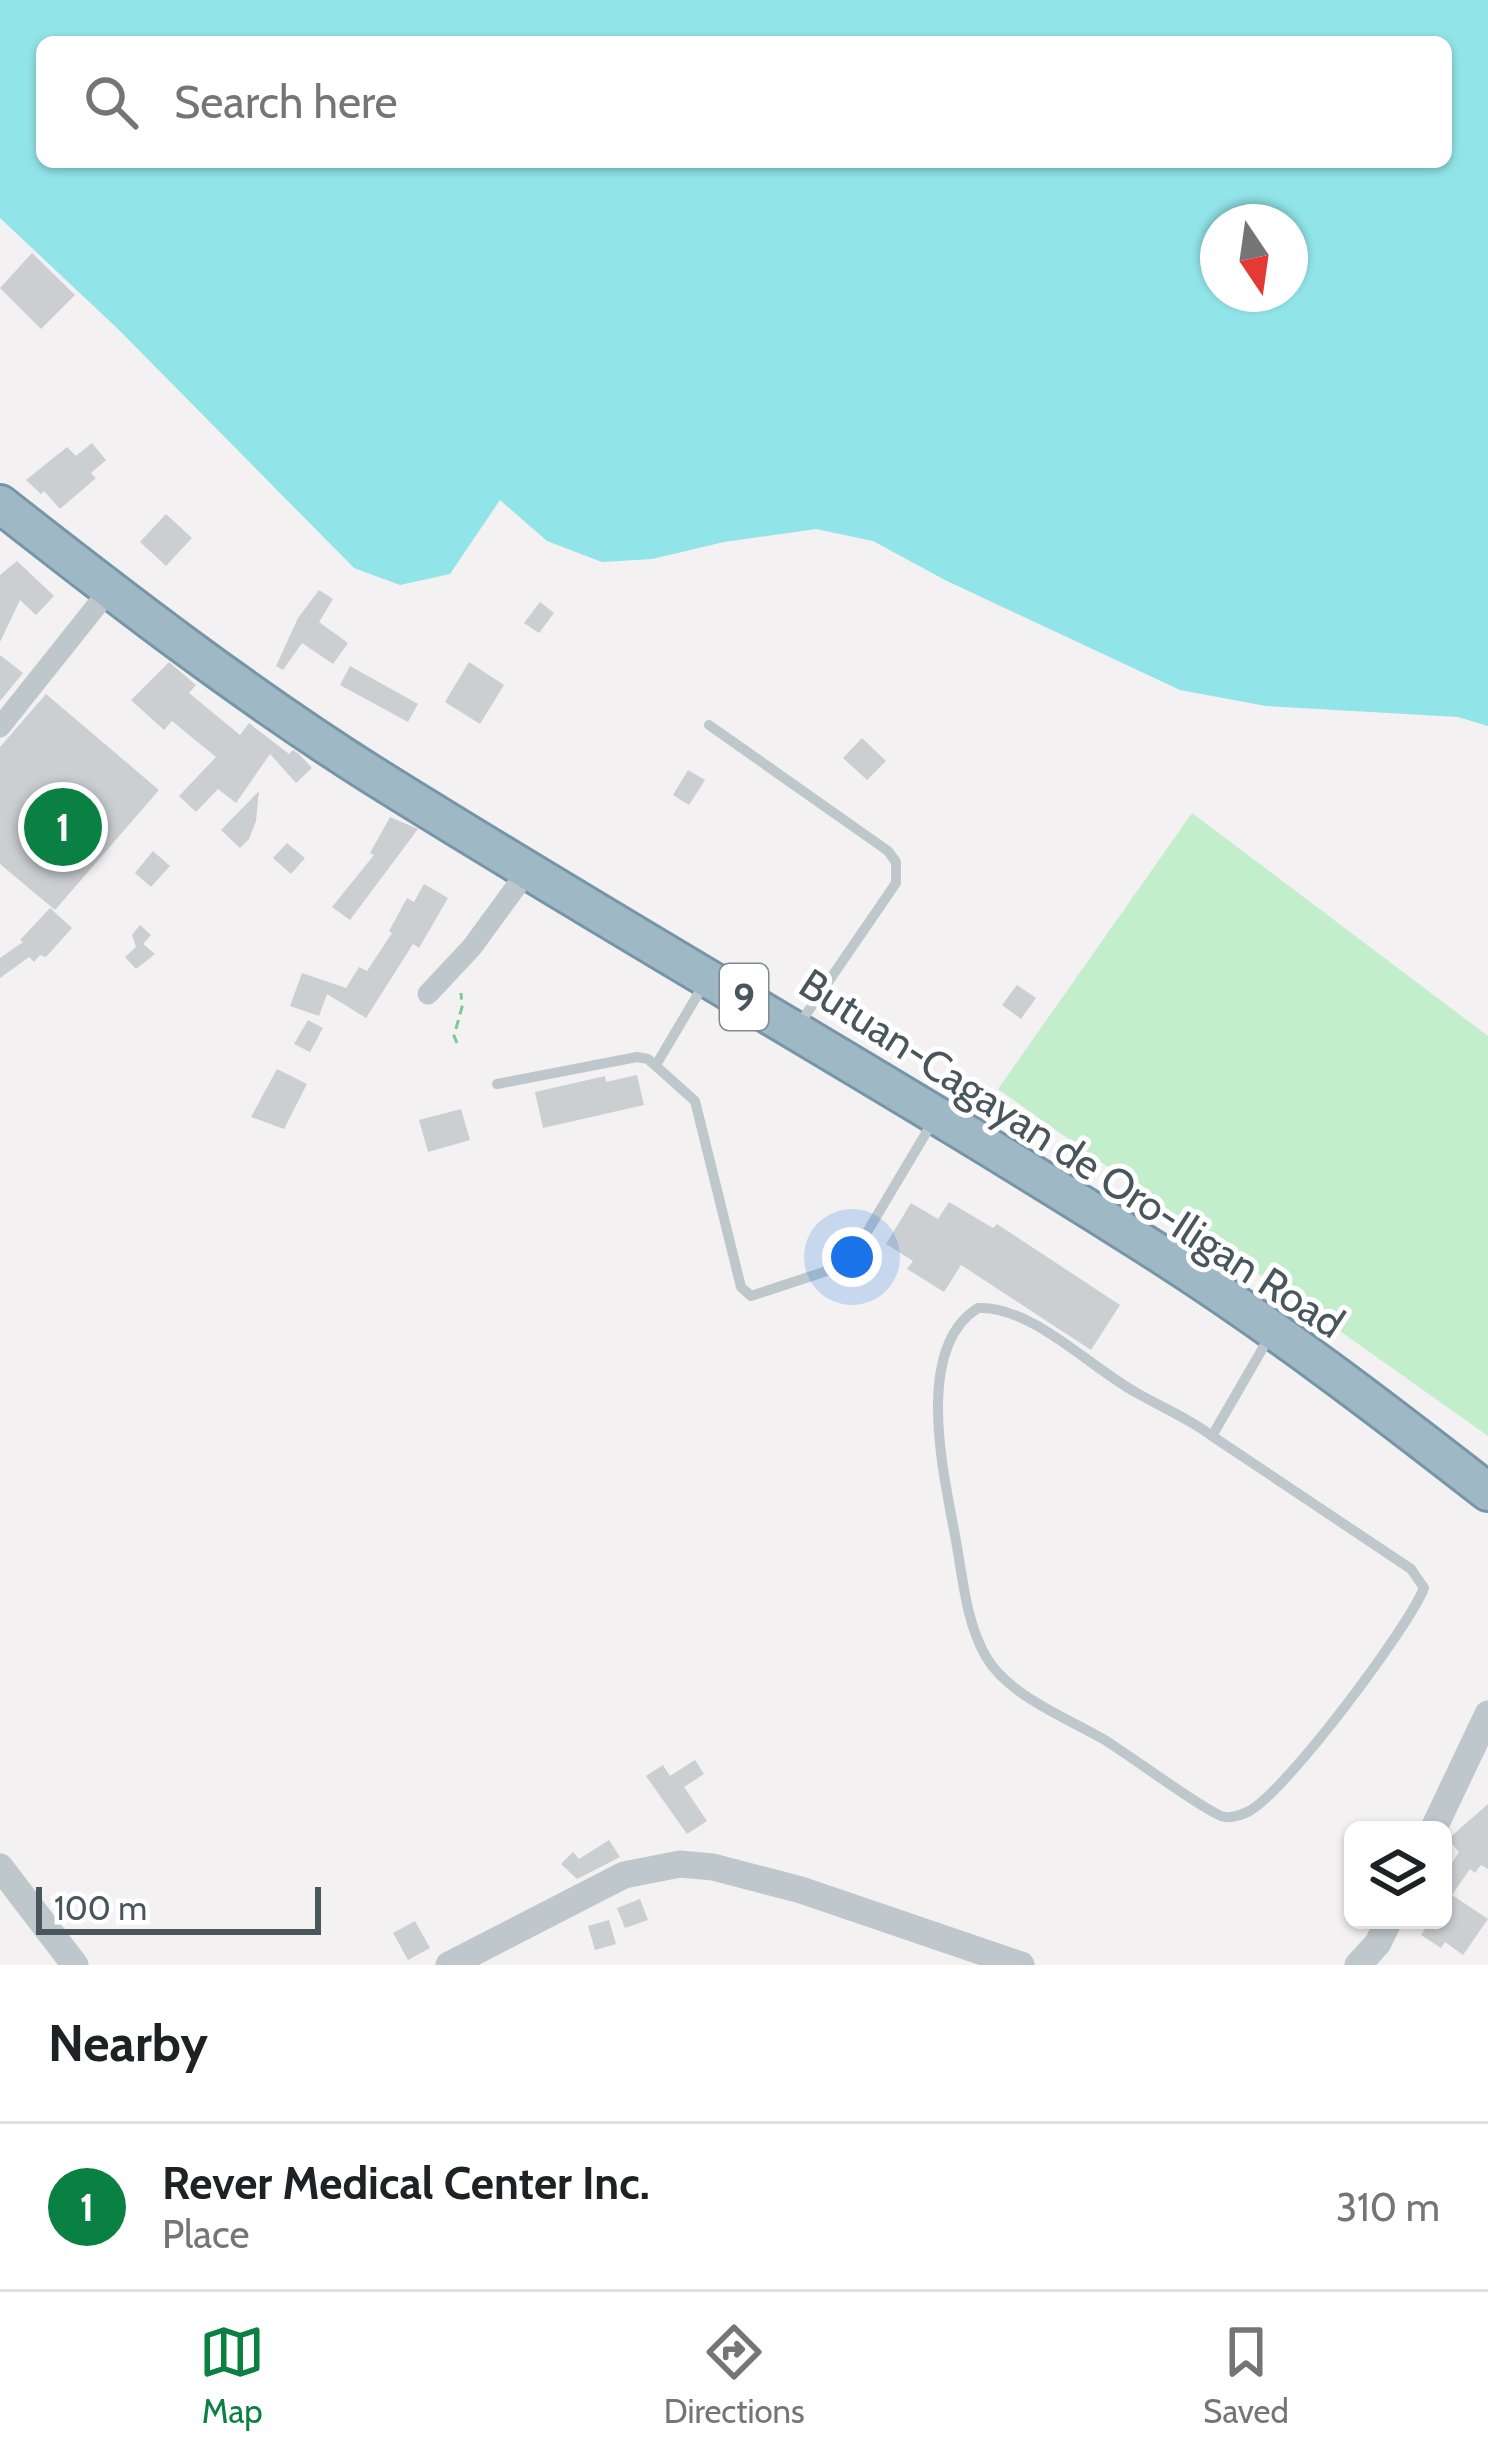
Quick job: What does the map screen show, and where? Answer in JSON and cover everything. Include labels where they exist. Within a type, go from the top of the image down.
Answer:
[{"type":"highway","name":"Butuan-Cagayan de Oro-Iligan Road","points":[[0,504],[110,590],[373,775],[796,1028],[1168,1259],[1363,1394],[1488,1492]]},
{"type":"street","points":[[0,728],[110,590]]},
{"type":"street","points":[[428,994],[458,964],[529,868]]},
{"type":"street","points":[[1437,1821],[1488,1714]]},
{"type":"street","points":[[449,1965],[623,1875],[680,1864],[713,1867],[800,1890],[1021,1965]]},
{"type":"street","points":[[0,1867],[76,1965]]},
{"type":"street","points":[[1358,1965],[1385,1929]]},
{"type":"lane","points":[[709,725],[888,851],[896,862],[896,883],[796,1028]]},
{"type":"lane","points":[[656,1065],[708,976]]},
{"type":"lane","points":[[497,1084],[637,1057],[656,1065],[685,1089],[702,1116],[741,1287],[751,1296],[848,1264],[936,1115]]},
{"type":"lane","points":[[978,1308],[1022,1318],[1212,1436],[1411,1569],[1424,1588],[1362,1683],[1281,1782],[1252,1809],[1224,1817],[1209,1812],[1145,1764],[1014,1686],[986,1657],[970,1622],[940,1444],[938,1402],[945,1354],[967,1317],[978,1308]]},
{"type":"lane","points":[[1212,1436],[1272,1331]]},
{"type":"path","points":[[457,1043],[454,1036],[462,1007],[458,964]]},
{"type":"green space","points":[[1192,813],[1488,1036],[1488,1436],[998,1089]]},
{"type":"water","points":[[0,0],[1488,0],[1488,726],[1458,717],[1266,706],[1180,690],[945,580],[873,541],[816,529],[724,542],[652,559],[602,562],[547,541],[500,500],[450,574],[400,585],[354,568],[117,328],[0,218]]},
{"type":"building","points":[[32,253],[75,295],[41,329],[0,288]]},
{"type":"building","points":[[92,443],[106,460],[91,473],[96,478],[60,509],[26,480],[67,447],[76,456]]},
{"type":"building","points":[[166,514],[192,538],[166,566],[140,542]]},
{"type":"building","points":[[17,561],[54,596],[36,615],[20,600],[0,642],[0,575]]},
{"type":"building","points":[[319,590],[333,599],[319,622],[348,643],[333,664],[302,643],[283,670],[276,666],[298,618]]},
{"type":"building","points":[[540,602],[554,613],[539,633],[524,623]]},
{"type":"building","points":[[0,655],[23,673],[0,701]]},
{"type":"building","points":[[169,662],[196,685],[189,693],[240,735],[249,723],[289,754],[293,750],[299,754],[312,768],[296,783],[270,754],[236,803],[218,789],[196,812],[179,796],[216,757],[172,721],[164,730],[131,700]]},
{"type":"building","points":[[469,662],[504,685],[480,724],[445,702]]},
{"type":"building","points":[[350,666],[418,704],[408,722],[340,685]]},
{"type":"building","points":[[46,694],[159,790],[55,910],[0,864],[0,747]]},
{"type":"building","points":[[862,738],[886,761],[867,780],[843,758]]},
{"type":"building","points":[[688,770],[705,780],[689,805],[673,795]]},
{"type":"building","points":[[259,791],[256,821],[240,848],[221,830]]},
{"type":"building","points":[[390,817],[418,829],[350,920],[332,907],[374,855],[370,853]]},
{"type":"building","points":[[287,843],[305,858],[291,874],[273,858]]},
{"type":"building","points":[[153,851],[170,866],[151,887],[135,873]]},
{"type":"building","points":[[424,884],[448,898],[419,948],[413,944],[366,1018],[327,994],[319,1016],[290,1006],[302,973],[346,988],[359,967],[367,971],[392,933],[407,898],[414,902]]},
{"type":"building","points":[[50,908],[72,928],[46,957],[40,955],[34,962],[29,957],[0,978],[0,958],[23,942],[20,940]]},
{"type":"building","points":[[140,925],[151,935],[143,944],[155,954],[136,969],[125,957],[136,947],[132,935]]},
{"type":"building","points":[[1017,985],[1036,998],[1021,1019],[1002,1005]]},
{"type":"building","points":[[308,1020],[323,1028],[310,1052],[294,1044]]},
{"type":"building","points":[[277,1069],[307,1084],[284,1129],[251,1117]]},
{"type":"building","points":[[637,1075],[644,1105],[543,1128],[535,1092],[605,1076],[606,1082]]},
{"type":"building","points":[[461,1109],[470,1140],[428,1152],[419,1120]]},
{"type":"building","points":[[949,1202],[993,1228],[997,1224],[1120,1305],[1091,1350],[961,1265],[944,1292],[907,1269],[913,1261],[886,1244],[911,1203],[938,1219]]},
{"type":"building","points":[[695,1760],[704,1774],[684,1787],[707,1821],[687,1834],[646,1776],[663,1765],[670,1776]]},
{"type":"building","points":[[1488,1804],[1488,1869],[1481,1865],[1475,1873],[1470,1869],[1452,1895],[1452,1862],[1459,1852],[1452,1836]]},
{"type":"building","points":[[609,1840],[620,1857],[577,1879],[561,1864],[573,1852],[579,1859]]},
{"type":"building","points":[[1452,1895],[1488,1919],[1463,1955],[1445,1942],[1441,1948],[1421,1935],[1425,1929],[1452,1929]]},
{"type":"building","points":[[640,1899],[648,1920],[625,1928],[617,1908]]},
{"type":"building","points":[[609,1920],[616,1944],[595,1950],[588,1926]]},
{"type":"building","points":[[415,1921],[430,1948],[408,1960],[393,1933]]},
{"type":"place","name":"Rever Medical Center Inc.","points":[[63,827]]}]
